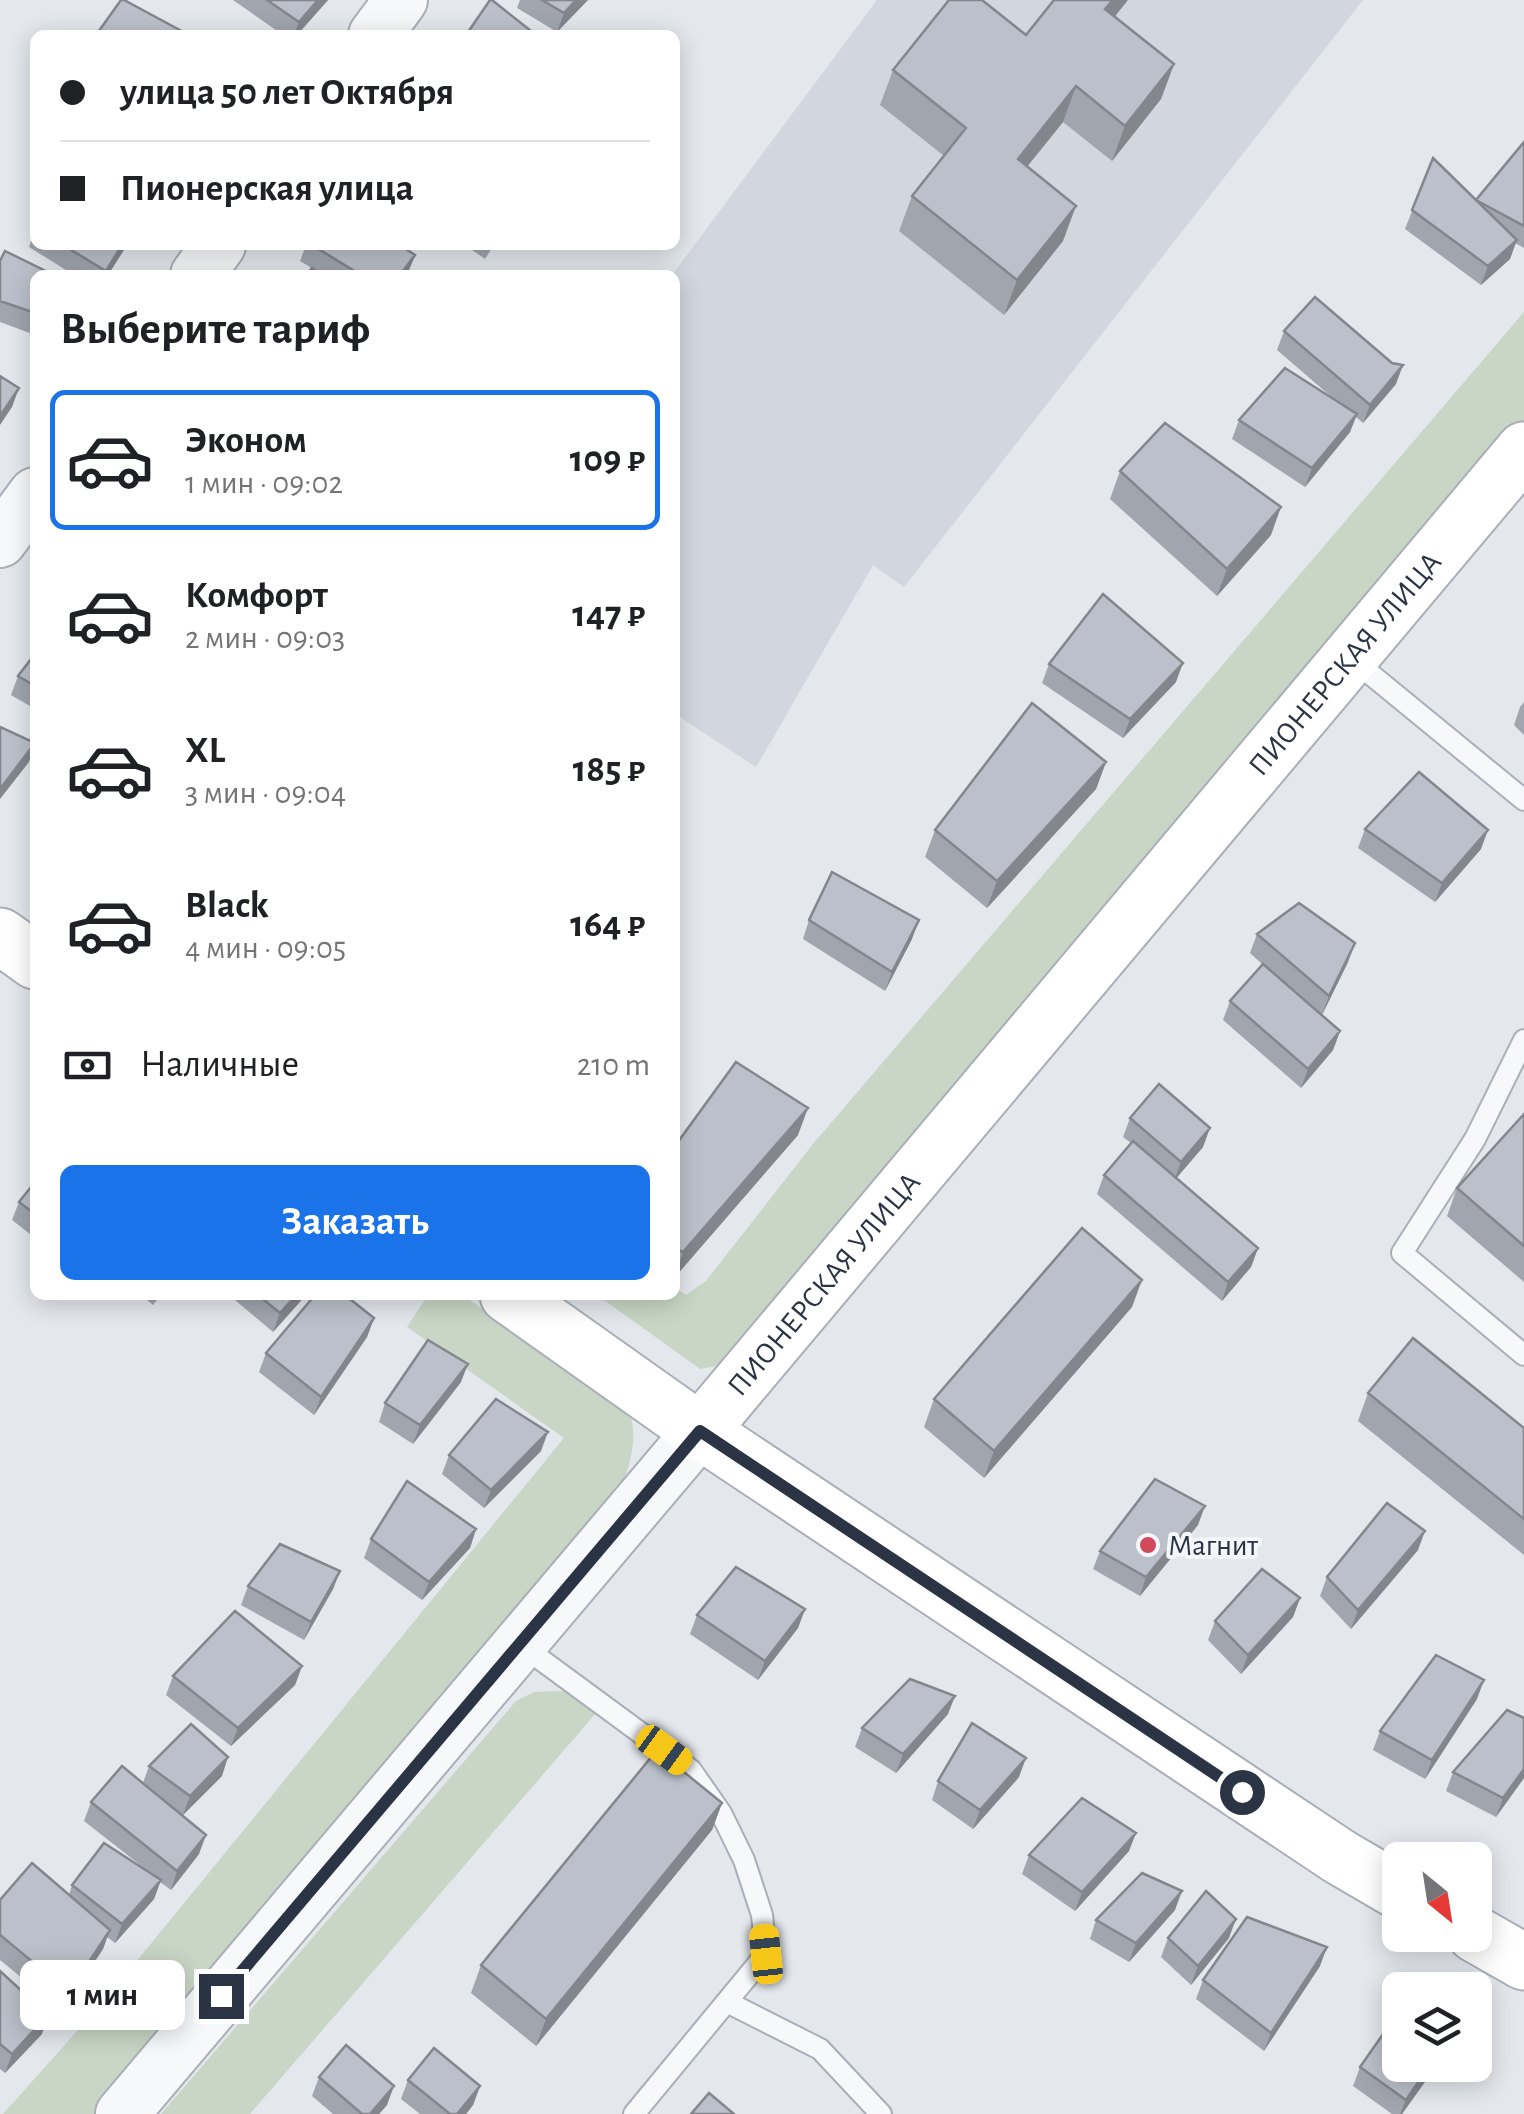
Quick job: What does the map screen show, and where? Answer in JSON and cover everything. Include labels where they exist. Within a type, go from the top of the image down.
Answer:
[{"type":"main road","name":"ПИОНЕРСКАЯ УЛИЦА","points":[[700,1431],[1524,450]]},
{"type":"main road","points":[[0,936],[30,957]]},
{"type":"main road","points":[[515,1300],[700,1431],[1340,1858],[1382,1882]]},
{"type":"main road","points":[[1492,1944],[1524,1962]]},
{"type":"street","points":[[379,30],[401,0]]},
{"type":"street","points":[[0,541],[30,501]]},
{"type":"street","name":"ПИОНЕРСКАЯ УЛИЦА","points":[[122,2114],[700,1431]]},
{"type":"lane","points":[[1350,658],[1524,800]]},
{"type":"lane","points":[[1524,1040],[1475,1139],[1402,1253],[1524,1355]]},
{"type":"lane","points":[[520,1644],[692,1770],[721,1813],[744,1860],[762,1915],[766,1954],[634,2114]]},
{"type":"lane","points":[[727,2002],[820,2049],[881,2114]]},
{"type":"shaded area","points":[[877,0],[1363,0],[904,587],[873,565],[756,767],[680,717],[680,270],[676,270]]},
{"type":"green space","points":[[1524,312],[1524,422],[722,1365],[700,1369],[604,1300],[680,1300],[680,1291],[686,1295],[706,1281],[813,1144]]},
{"type":"green space","points":[[425,1300],[469,1300],[626,1405],[633,1438],[630,1462],[618,1494],[96,2114],[3,2114],[104,2001],[564,1438],[407,1327]]},
{"type":"green space","points":[[534,1692],[567,1692],[597,1712],[250,2114],[161,2114],[516,1701]]},
{"type":"building","points":[[124,0],[180,30],[100,30]]},
{"type":"building","points":[[267,0],[318,0],[299,22]]},
{"type":"building","points":[[492,0],[530,30],[469,30]]},
{"type":"building","points":[[542,0],[576,0],[564,13]]},
{"type":"building","points":[[949,0],[982,0],[1026,35],[1054,0],[1113,0],[1105,9],[1174,64],[1125,126],[1076,86],[1018,159],[1076,206],[1017,280],[912,196],[966,128],[893,70]]},
{"type":"building","points":[[1524,142],[1524,226],[1476,200]]},
{"type":"building","points":[[1433,158],[1517,240],[1488,266],[1412,210]]},
{"type":"building","points":[[71,250],[119,250],[104,270]]},
{"type":"building","points":[[320,250],[408,250],[415,255],[404,270],[353,270]]},
{"type":"building","points":[[5,251],[44,270],[30,270],[30,311],[0,301],[0,261]]},
{"type":"building","points":[[1315,297],[1392,363],[1403,365],[1370,405],[1284,331]]},
{"type":"building","points":[[1285,368],[1357,414],[1312,468],[1239,420]]},
{"type":"building","points":[[0,376],[19,388],[0,416]]},
{"type":"building","points":[[1165,423],[1281,507],[1227,569],[1120,471]]},
{"type":"building","points":[[1103,594],[1183,663],[1130,719],[1049,664]]},
{"type":"building","points":[[30,660],[30,683],[18,676]]},
{"type":"building","points":[[1032,703],[1106,762],[997,881],[935,830]]},
{"type":"building","points":[[0,727],[30,741],[30,750],[0,789]]},
{"type":"building","points":[[1419,772],[1488,830],[1442,883],[1365,829]]},
{"type":"building","points":[[832,872],[919,920],[892,972],[809,920]]},
{"type":"building","points":[[1299,903],[1355,943],[1329,996],[1257,934]]},
{"type":"building","points":[[1263,964],[1340,1031],[1308,1069],[1230,1001]]},
{"type":"building","points":[[736,1062],[808,1108],[683,1252],[680,1139]]},
{"type":"building","points":[[1159,1084],[1210,1128],[1181,1162],[1130,1118]]},
{"type":"building","points":[[1524,1114],[1524,1246],[1457,1188]]},
{"type":"building","points":[[1133,1141],[1258,1248],[1228,1282],[1104,1175]]},
{"type":"building","points":[[30,1188],[30,1210],[19,1202]]},
{"type":"building","points":[[1082,1228],[1142,1280],[994,1451],[934,1399]]},
{"type":"building","points":[[264,1300],[292,1300],[280,1313]]},
{"type":"building","points":[[311,1300],[351,1300],[374,1318],[321,1397],[266,1353]]},
{"type":"building","points":[[1413,1338],[1524,1428],[1524,1519],[1368,1393]]},
{"type":"building","points":[[428,1340],[468,1364],[420,1425],[385,1403]]},
{"type":"building","points":[[496,1399],[548,1432],[491,1490],[449,1455]]},
{"type":"building","points":[[1155,1479],[1205,1506],[1146,1577],[1100,1551]]},
{"type":"building","points":[[407,1481],[476,1529],[429,1582],[371,1539]]},
{"type":"building","points":[[1387,1503],[1425,1531],[1358,1610],[1327,1577]]},
{"type":"building","points":[[280,1544],[340,1571],[311,1622],[248,1586]]},
{"type":"building","points":[[736,1567],[805,1609],[765,1661],[697,1615]]},
{"type":"building","points":[[1262,1569],[1300,1598],[1248,1655],[1215,1621]]},
{"type":"building","points":[[235,1611],[302,1666],[238,1728],[173,1676]]},
{"type":"building","points":[[1436,1655],[1484,1680],[1432,1760],[1380,1731]]},
{"type":"building","points":[[910,1679],[955,1696],[903,1754],[862,1728]]},
{"type":"building","points":[[1507,1710],[1524,1718],[1524,1769],[1503,1798],[1453,1772]]},
{"type":"building","points":[[972,1723],[1026,1758],[980,1810],[938,1781]]},
{"type":"building","points":[[191,1724],[228,1757],[190,1796],[149,1766]]},
{"type":"building","points":[[657,1750],[722,1803],[546,2019],[481,1965]]},
{"type":"building","points":[[122,1766],[206,1835],[177,1871],[91,1802]]},
{"type":"building","points":[[1082,1798],[1136,1833],[1082,1892],[1029,1855]]},
{"type":"building","points":[[104,1843],[161,1880],[122,1924],[72,1885]]},
{"type":"building","points":[[32,1863],[110,1930],[69,1992],[0,1935],[0,1900]]},
{"type":"building","points":[[1142,1873],[1182,1891],[1136,1943],[1096,1920]]},
{"type":"building","points":[[1206,1891],[1236,1919],[1198,1966],[1168,1938]]},
{"type":"building","points":[[1247,1917],[1327,1947],[1271,2033],[1203,1980]]},
{"type":"building","points":[[0,1971],[48,2015],[12,2054],[0,2044]]},
{"type":"building","points":[[1382,2036],[1382,2082],[1418,2082],[1406,2100],[1360,2067]]},
{"type":"building","points":[[346,2045],[394,2086],[370,2114],[362,2114],[319,2077]]},
{"type":"building","points":[[434,2048],[480,2086],[457,2114],[450,2114],[408,2080]]},
{"type":"building","points":[[709,2093],[734,2114],[691,2114]]},
{"type":"place","name":"Магнит","points":[[1148,1545]]},
{"type":"route","points":[[221,1996],[700,1431],[1242,1792]]}]
